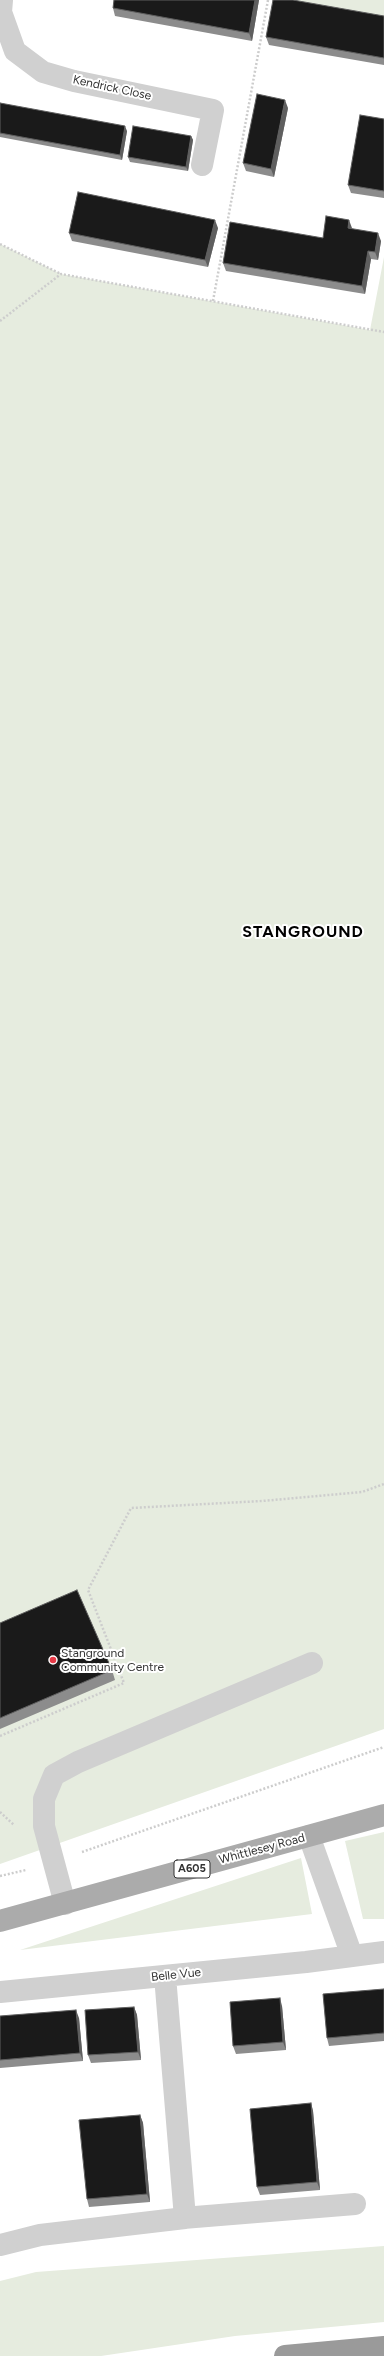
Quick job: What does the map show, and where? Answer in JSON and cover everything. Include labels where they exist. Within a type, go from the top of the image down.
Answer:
[{"type":"highway","points":[[285,2356],[384,2347]]},
{"type":"main road","name":"Whittlesey Road","points":[[0,1921],[384,1815]]},
{"type":"street","name":"Kendrick Close","points":[[2,0],[1,12],[15,51],[43,72],[74,81],[213,110],[202,166]]},
{"type":"street","points":[[65,1904],[44,1826],[44,1799],[54,1775],[78,1762],[312,1663]]},
{"type":"street","points":[[309,1836],[352,1956]]},
{"type":"street","name":"Belle Vue","points":[[0,1992],[384,1952]]},
{"type":"street","points":[[165,1976],[185,2218],[183,2218]]},
{"type":"street","points":[[0,2245],[40,2235],[183,2218],[354,2204]]},
{"type":"path","points":[[213,302],[268,0]]},
{"type":"path","points":[[0,244],[61,274],[384,332]]},
{"type":"path","points":[[0,321],[61,274]]},
{"type":"path","points":[[0,1736],[124,1683],[88,1590],[131,1508],[262,1501],[362,1492],[384,1484]]},
{"type":"path","points":[[54,1862],[384,1747]]},
{"type":"shaded area","points":[[287,0],[384,0],[384,19]]},
{"type":"shaded area","points":[[0,244],[61,274],[370,330],[384,257],[384,1729],[0,1864]]},
{"type":"shaded area","points":[[384,1832],[384,1919],[363,1919],[345,1841]]},
{"type":"shaded area","points":[[301,1858],[312,1914],[20,1950]]},
{"type":"shaded area","points":[[384,2246],[384,2322],[235,2336],[101,2356],[0,2356],[0,2281],[36,2272]]},
{"type":"building","points":[[114,0],[255,0],[249,33],[113,8]]},
{"type":"building","points":[[273,0],[293,0],[384,16],[384,58],[266,37]]},
{"type":"building","points":[[257,94],[285,100],[271,169],[243,163]]},
{"type":"building","points":[[0,103],[125,126],[120,155],[0,133]]},
{"type":"building","points":[[360,115],[384,119],[384,191],[348,185]]},
{"type":"building","points":[[133,126],[191,136],[186,167],[128,157]]},
{"type":"building","points":[[78,192],[215,220],[205,260],[69,233]]},
{"type":"building","points":[[326,216],[349,220],[348,228],[378,233],[375,252],[368,251],[362,286],[223,263],[230,222],[323,238]]},
{"type":"building","name":"Stanground Community Centre","points":[[77,1590],[112,1670],[0,1718],[0,1623]]},
{"type":"building","points":[[384,1989],[384,2033],[327,2038],[323,1994]]},
{"type":"building","points":[[280,1998],[283,2042],[233,2046],[230,2002]]},
{"type":"building","points":[[134,2007],[138,2052],[88,2055],[85,2010]]},
{"type":"building","points":[[76,2010],[80,2053],[0,2060],[0,2016]]},
{"type":"building","points":[[311,2103],[317,2182],[257,2187],[250,2109]]},
{"type":"building","points":[[140,2115],[147,2194],[87,2199],[79,2120]]},
{"type":"place","name":"Stanground Community Centre","points":[[53,1660]]},
{"type":"district","name":"STANGROUND","points":[[303,932]]}]
